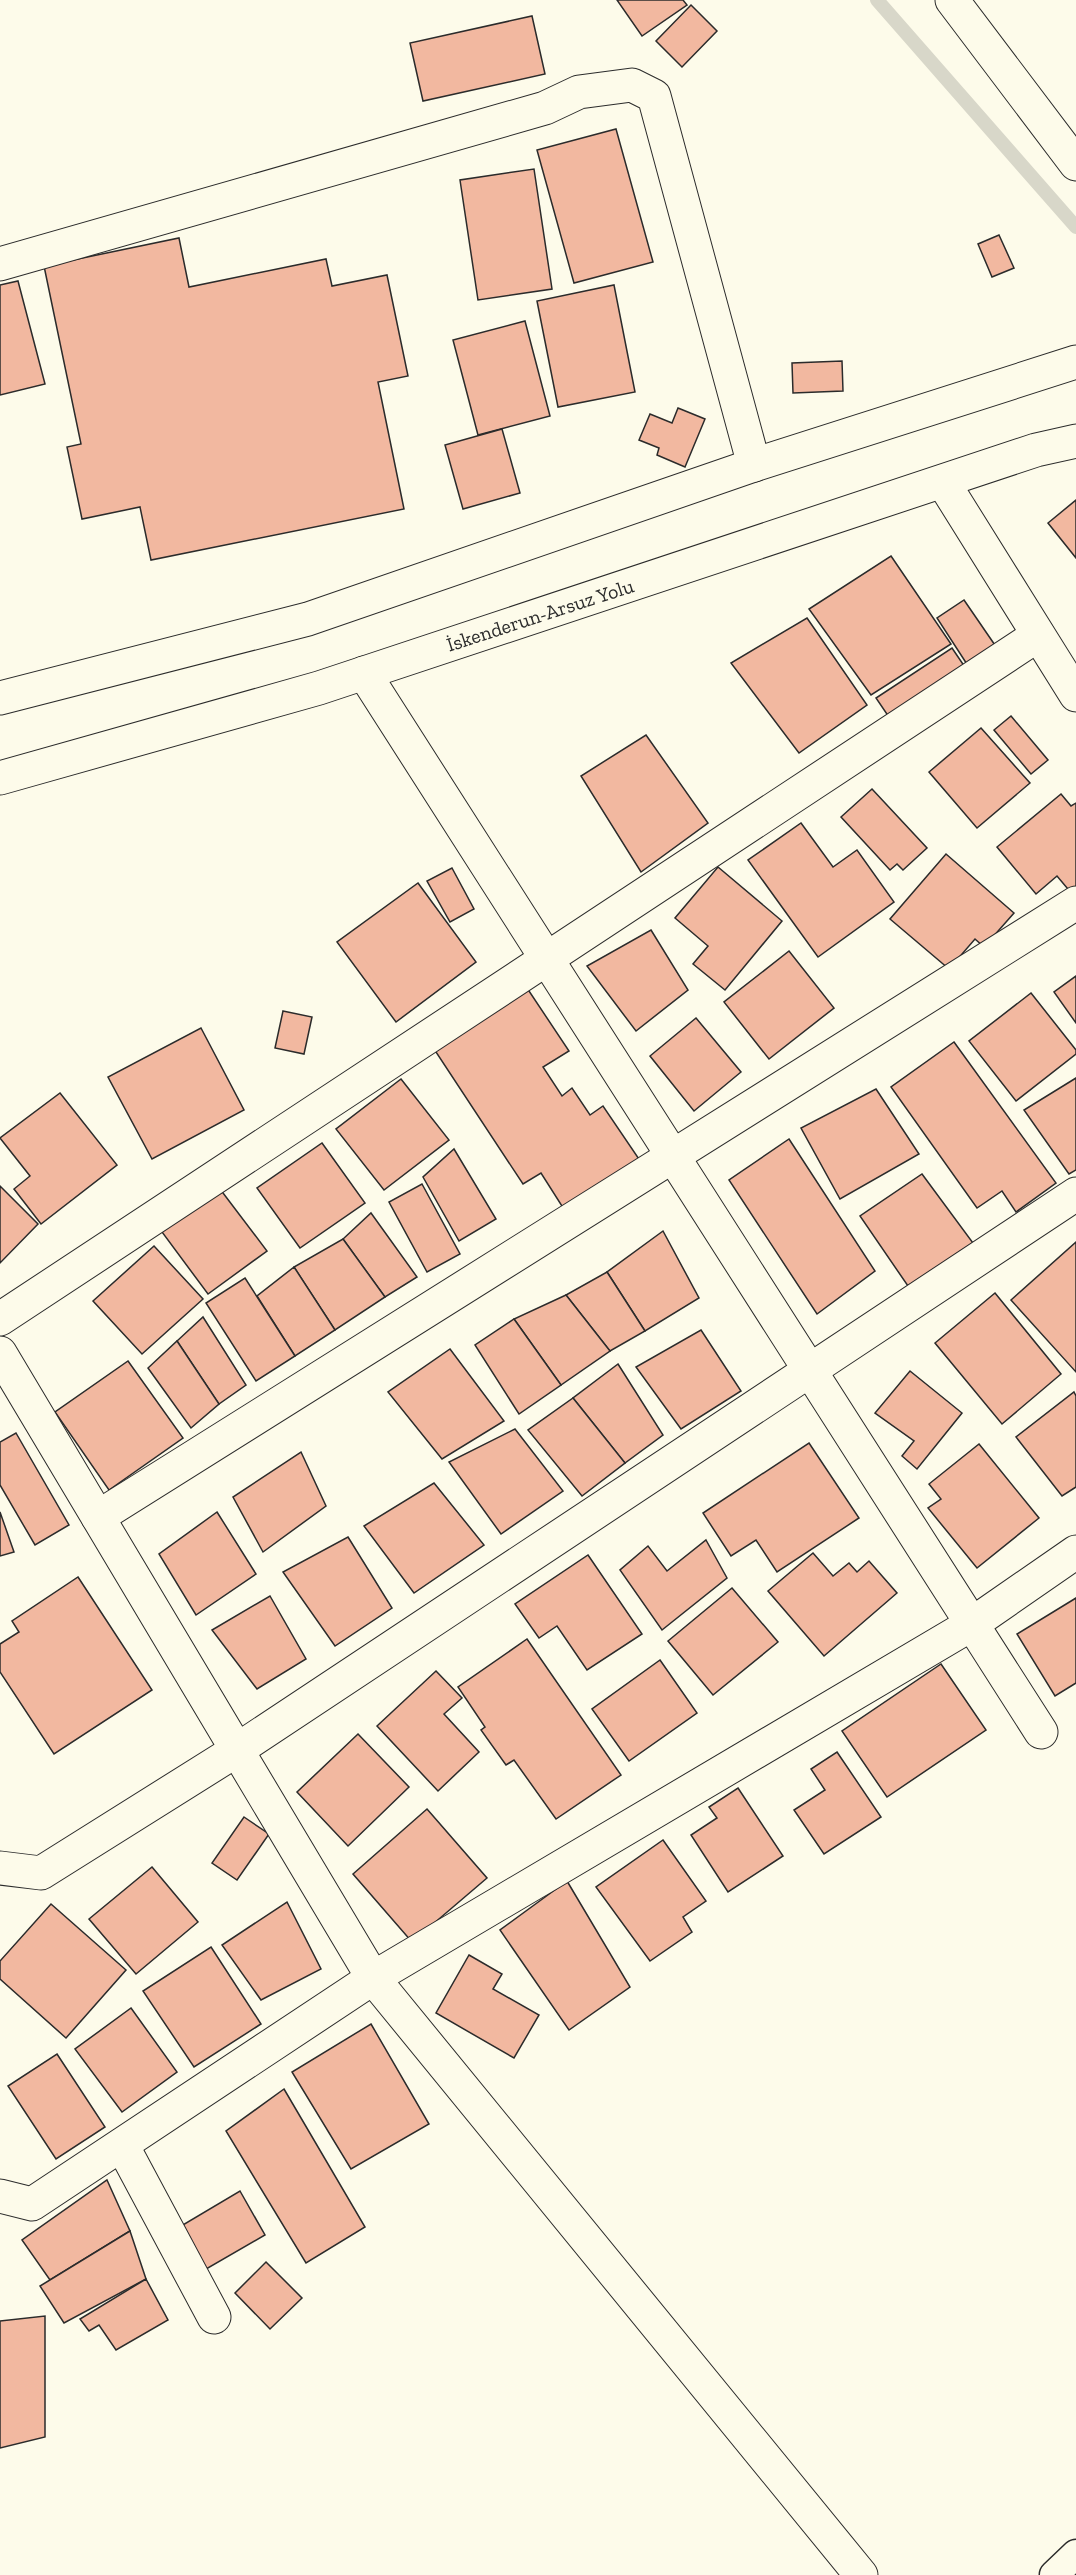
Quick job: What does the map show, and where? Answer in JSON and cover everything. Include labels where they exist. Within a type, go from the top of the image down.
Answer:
[{"type":"street","points":[[952,0],[1076,164]]},
{"type":"street","points":[[0,264],[544,108],[579,92],[632,85],[654,96],[754,465]]},
{"type":"street","points":[[0,698],[308,619],[754,465],[1076,362]]},
{"type":"street","name":"İskenderun-Arsuz Yolu","points":[[0,778],[319,688],[1036,450],[1076,441]]},
{"type":"street","points":[[943,482],[1076,695]]},
{"type":"street","points":[[0,1319],[1038,634]]},
{"type":"street","points":[[364,673],[1041,1732]]},
{"type":"street","points":[[98,1517],[1076,903]]},
{"type":"street","points":[[0,1868],[41,1873],[237,1750],[1076,1194]]},
{"type":"street","points":[[0,1353],[373,1978],[861,2575]]},
{"type":"street","points":[[0,2196],[32,2205],[373,1978],[972,1624],[1076,1552]]},
{"type":"street","points":[[122,2145],[214,2317]]},
{"type":"street","points":[[1054,2575],[1076,2554]]},
{"type":"building","points":[[617,0],[683,0],[687,5],[642,36]]},
{"type":"building","points":[[691,5],[717,31],[682,67],[656,41]]},
{"type":"building","points":[[532,16],[545,74],[423,101],[410,43]]},
{"type":"building","points":[[616,129],[653,262],[574,283],[537,150]]},
{"type":"building","points":[[534,169],[552,289],[478,300],[460,180]]},
{"type":"building","points":[[999,235],[1014,268],[992,277],[978,244]]},
{"type":"building","points":[[179,238],[189,287],[326,259],[332,286],[387,275],[408,376],[378,382],[404,509],[151,560],[140,507],[82,519],[67,447],[81,444],[44,266]]},
{"type":"building","points":[[18,281],[45,384],[0,395],[0,285]]},
{"type":"building","points":[[614,285],[635,392],[558,407],[537,301]]},
{"type":"building","points":[[525,321],[550,416],[478,435],[453,340]]},
{"type":"building","points":[[842,361],[843,391],[793,393],[792,363]]},
{"type":"building","points":[[678,408],[705,419],[685,467],[657,455],[659,448],[639,440],[650,414],[672,423]]},
{"type":"building","points":[[502,429],[520,493],[463,509],[445,445]]},
{"type":"building","points":[[1076,500],[1076,558],[1048,523]]},
{"type":"building","points":[[891,556],[951,644],[871,695],[809,609]]},
{"type":"building","points":[[964,600],[999,651],[974,675],[937,618]]},
{"type":"building","points":[[807,618],[867,705],[799,753],[731,663]]},
{"type":"building","points":[[952,648],[971,676],[895,726],[876,698]]},
{"type":"building","points":[[1011,716],[1048,760],[1031,774],[994,730]]},
{"type":"building","points":[[981,728],[1030,783],[977,828],[929,772]]},
{"type":"building","points":[[646,735],[708,823],[641,872],[581,776]]},
{"type":"building","points":[[872,789],[927,848],[903,870],[897,864],[890,870],[841,817]]},
{"type":"building","points":[[1061,794],[1071,806],[1076,803],[1076,893],[1073,895],[1057,876],[1036,894],[997,847]]},
{"type":"building","points":[[801,823],[833,867],[857,850],[894,902],[818,957],[748,860]]},
{"type":"building","points":[[946,854],[1014,913],[984,947],[975,939],[949,969],[890,919]]},
{"type":"building","points":[[718,867],[782,921],[725,990],[693,964],[708,946],[675,918]]},
{"type":"building","points":[[452,868],[474,909],[450,922],[427,881]]},
{"type":"building","points":[[418,883],[476,962],[396,1022],[337,942]]},
{"type":"building","points":[[651,930],[688,990],[636,1031],[587,966]]},
{"type":"building","points":[[789,951],[834,1008],[769,1059],[724,1002]]},
{"type":"building","points":[[1076,976],[1076,1023],[1054,992]]},
{"type":"building","points":[[527,988],[569,1051],[543,1067],[562,1096],[572,1088],[590,1115],[603,1106],[643,1165],[567,1214],[541,1173],[523,1184],[434,1049]]},
{"type":"building","points":[[1031,993],[1076,1050],[1076,1054],[1016,1101],[969,1041]]},
{"type":"building","points":[[283,1011],[312,1017],[304,1054],[275,1048]]},
{"type":"building","points":[[696,1018],[741,1072],[694,1111],[650,1056]]},
{"type":"building","points":[[201,1028],[244,1110],[152,1159],[108,1077]]},
{"type":"building","points":[[954,1042],[1056,1183],[1016,1212],[1002,1191],[977,1208],[891,1087]]},
{"type":"building","points":[[1076,1078],[1076,1170],[1069,1174],[1024,1110]]},
{"type":"building","points":[[401,1079],[449,1140],[384,1190],[336,1129]]},
{"type":"building","points":[[876,1089],[919,1154],[840,1199],[801,1128]]},
{"type":"building","points":[[60,1093],[117,1165],[41,1224],[14,1189],[30,1176],[0,1138]]},
{"type":"building","points":[[789,1139],[875,1271],[817,1314],[729,1180]]},
{"type":"building","points":[[322,1143],[365,1203],[300,1248],[257,1188]]},
{"type":"building","points":[[454,1149],[496,1219],[459,1241],[423,1177]]},
{"type":"building","points":[[922,1174],[973,1243],[908,1286],[860,1216]]},
{"type":"building","points":[[422,1184],[460,1254],[427,1272],[389,1202]]},
{"type":"building","points":[[0,1186],[38,1224],[0,1263]]},
{"type":"building","points":[[220,1189],[267,1251],[208,1294],[162,1232]]},
{"type":"building","points":[[371,1213],[417,1277],[385,1297],[343,1239]]},
{"type":"building","points":[[663,1231],[699,1298],[645,1331],[607,1272]]},
{"type":"building","points":[[343,1239],[385,1297],[335,1330],[294,1267]]},
{"type":"building","points":[[1076,1242],[1076,1372],[1011,1300]]},
{"type":"building","points":[[154,1246],[203,1299],[142,1354],[93,1301]]},
{"type":"building","points":[[294,1267],[335,1330],[295,1356],[257,1296]]},
{"type":"building","points":[[607,1272],[645,1331],[610,1351],[566,1295]]},
{"type":"building","points":[[245,1278],[295,1356],[256,1381],[206,1303]]},
{"type":"building","points":[[995,1293],[1061,1374],[1002,1424],[935,1343]]},
{"type":"building","points":[[566,1295],[610,1351],[561,1385],[514,1319]]},
{"type":"building","points":[[203,1317],[246,1385],[219,1404],[177,1341]]},
{"type":"building","points":[[514,1319],[561,1385],[519,1414],[475,1345]]},
{"type":"building","points":[[701,1330],[741,1391],[681,1429],[636,1367]]},
{"type":"building","points":[[177,1341],[219,1404],[191,1428],[148,1368]]},
{"type":"building","points":[[450,1349],[504,1421],[442,1459],[388,1392]]},
{"type":"building","points":[[128,1361],[183,1438],[109,1490],[55,1412]]},
{"type":"building","points":[[618,1364],[663,1435],[625,1463],[573,1398]]},
{"type":"building","points":[[910,1371],[962,1413],[917,1469],[902,1456],[914,1441],[875,1413]]},
{"type":"building","points":[[1074,1392],[1076,1396],[1076,1487],[1062,1496],[1016,1437]]},
{"type":"building","points":[[573,1398],[625,1463],[582,1496],[528,1430]]},
{"type":"building","points":[[515,1429],[563,1491],[501,1534],[449,1462]]},
{"type":"building","points":[[16,1433],[69,1525],[35,1545],[0,1485],[0,1442]]},
{"type":"building","points":[[809,1443],[859,1518],[777,1572],[756,1540],[731,1556],[703,1513]]},
{"type":"building","points":[[979,1444],[1039,1518],[977,1568],[928,1508],[941,1499],[929,1484]]},
{"type":"building","points":[[301,1452],[326,1506],[263,1552],[233,1497]]},
{"type":"building","points":[[434,1483],[484,1545],[414,1593],[364,1526]]},
{"type":"building","points":[[0,1512],[14,1552],[0,1556]]},
{"type":"building","points":[[217,1512],[256,1574],[196,1615],[159,1554]]},
{"type":"building","points":[[348,1537],[392,1608],[335,1646],[283,1572]]},
{"type":"building","points":[[706,1540],[727,1578],[662,1630],[620,1570],[648,1546],[667,1571]]},
{"type":"building","points":[[813,1553],[833,1576],[849,1563],[857,1572],[869,1561],[897,1593],[824,1656],[768,1591]]},
{"type":"building","points":[[588,1555],[642,1634],[587,1670],[557,1626],[539,1638],[515,1604]]},
{"type":"building","points":[[78,1577],[152,1690],[54,1754],[0,1672],[0,1644],[19,1632],[12,1621]]},
{"type":"building","points":[[732,1588],[778,1642],[713,1695],[668,1641]]},
{"type":"building","points":[[270,1596],[306,1659],[257,1689],[212,1630]]},
{"type":"building","points":[[1076,1598],[1076,1683],[1055,1696],[1017,1634]]},
{"type":"building","points":[[527,1639],[621,1775],[556,1819],[514,1760],[506,1765],[481,1730],[485,1727],[458,1687]]},
{"type":"building","points":[[660,1660],[697,1713],[629,1761],[592,1709]]},
{"type":"building","points":[[941,1664],[986,1730],[887,1797],[842,1731]]},
{"type":"building","points":[[436,1671],[462,1698],[444,1714],[479,1752],[438,1791],[377,1726]]},
{"type":"building","points":[[358,1734],[409,1787],[348,1846],[297,1792]]},
{"type":"building","points":[[837,1752],[881,1817],[824,1854],[794,1810],[825,1790],[811,1769]]},
{"type":"building","points":[[738,1788],[783,1856],[728,1892],[691,1835],[717,1818],[709,1807]]},
{"type":"building","points":[[427,1809],[487,1878],[412,1942],[353,1874]]},
{"type":"building","points":[[244,1817],[269,1834],[237,1880],[212,1863]]},
{"type":"building","points":[[663,1840],[706,1901],[683,1917],[692,1932],[650,1961],[596,1887]]},
{"type":"building","points":[[152,1867],[198,1922],[136,1974],[89,1919]]},
{"type":"building","points":[[567,1881],[630,1987],[569,2030],[500,1930]]},
{"type":"building","points":[[287,1902],[321,1969],[261,2000],[222,1945]]},
{"type":"building","points":[[51,1904],[126,1970],[66,2038],[0,1979],[0,1961]]},
{"type":"building","points":[[211,1947],[261,2024],[194,2067],[143,1991]]},
{"type":"building","points":[[469,1955],[502,1974],[493,1989],[539,2015],[514,2058],[436,2013]]},
{"type":"building","points":[[131,2008],[177,2072],[122,2112],[75,2049]]},
{"type":"building","points":[[371,2024],[429,2124],[351,2169],[292,2072]]},
{"type":"building","points":[[57,2054],[105,2127],[56,2159],[8,2086]]},
{"type":"building","points":[[284,2089],[365,2227],[306,2263],[226,2131]]},
{"type":"building","points":[[107,2180],[130,2231],[50,2280],[22,2240]]},
{"type":"building","points":[[240,2191],[265,2235],[201,2272],[176,2229]]},
{"type":"building","points":[[130,2231],[146,2279],[64,2323],[40,2286]]},
{"type":"building","points":[[266,2262],[302,2298],[270,2329],[235,2293]]},
{"type":"building","points":[[146,2279],[168,2320],[116,2350],[99,2325],[89,2331],[80,2319]]},
{"type":"building","points":[[45,2316],[45,2437],[0,2448],[0,2321]]},
{"type":"waterway","points":[[877,0],[1076,227]]}]
